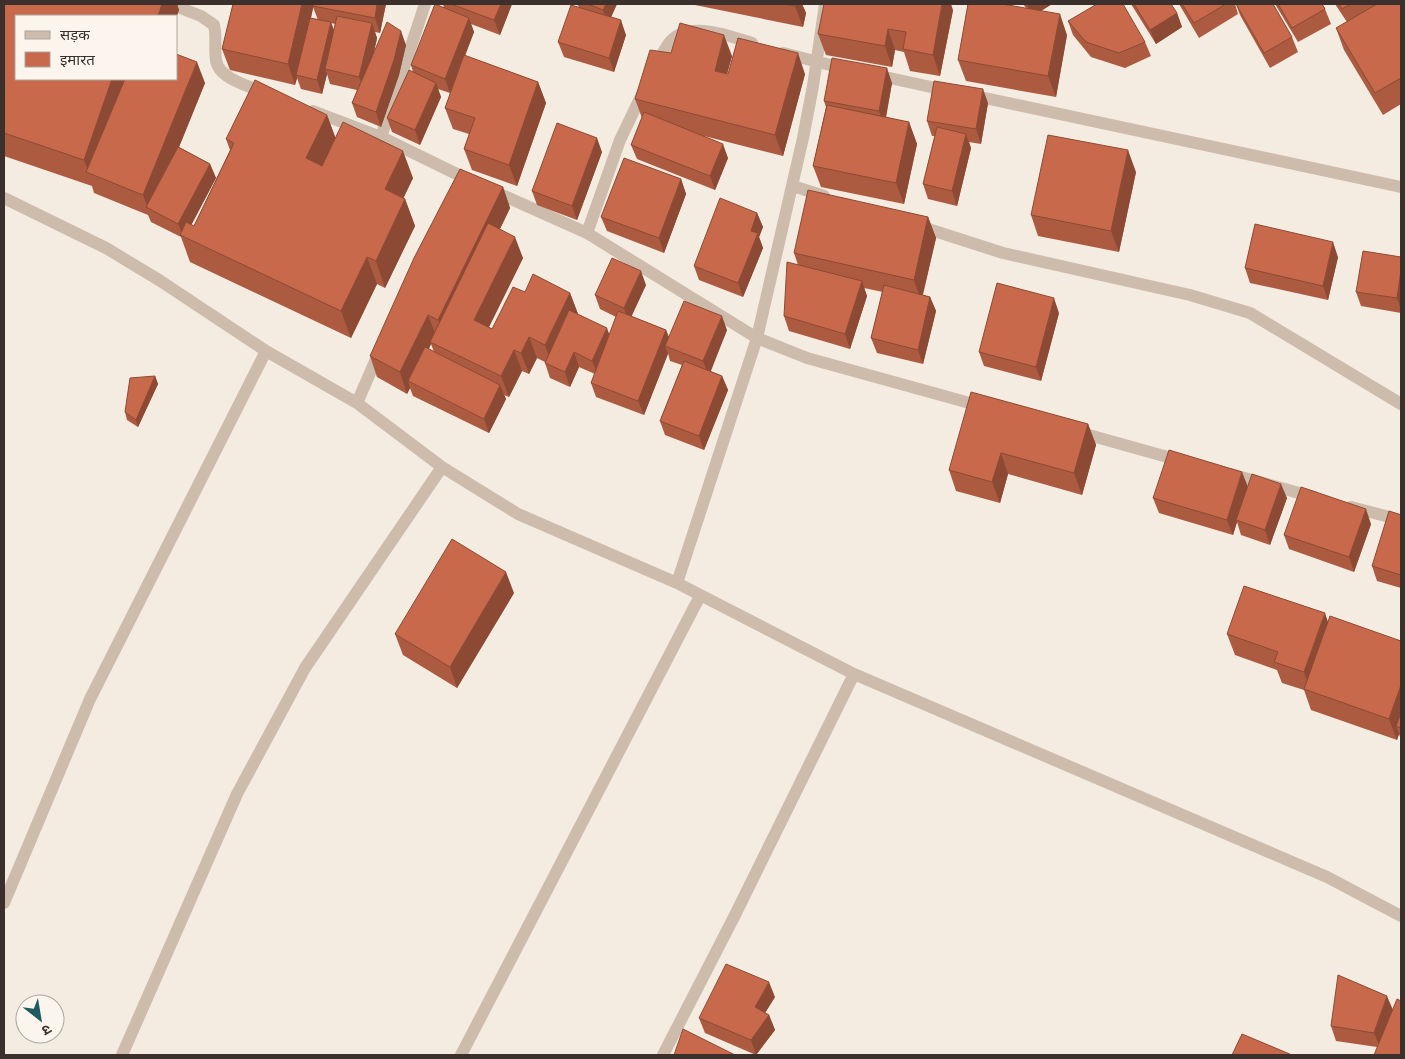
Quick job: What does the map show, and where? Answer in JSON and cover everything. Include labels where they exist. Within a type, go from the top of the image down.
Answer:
[{"type":"street","points":[[170,4],[202,16],[214,25],[216,63],[223,72],[237,81],[282,99]]},
{"type":"street","points":[[381,137],[425,4]]},
{"type":"street","points":[[677,583],[757,338],[792,186],[825,4]]},
{"type":"street","points":[[587,232],[620,140],[651,76],[671,40],[685,32],[714,32],[816,62],[860,72],[1401,187]]},
{"type":"street","points":[[300,106],[381,137],[459,182],[533,207],[587,232],[757,338],[806,358],[998,411]]},
{"type":"street","points":[[792,186],[838,200]]},
{"type":"street","points":[[4,198],[137,266],[266,351],[357,403],[442,467],[518,514],[677,583],[854,674],[1327,877],[1401,916]]},
{"type":"street","points":[[902,221],[1003,252],[1190,295],[1250,313],[1401,404]]},
{"type":"street","points":[[357,403],[384,342]]},
{"type":"street","points":[[4,903],[90,699],[266,351]]},
{"type":"street","points":[[1066,429],[1190,463]]},
{"type":"street","points":[[122,1055],[237,794],[296,684],[442,467]]},
{"type":"street","points":[[1219,471],[1401,520]]},
{"type":"street","points":[[461,1055],[700,596]]},
{"type":"street","points":[[663,1055],[736,915],[854,674]]},
{"type":"building","points":[[4,4],[162,4],[158,15],[15,15],[15,80],[112,80],[84,160],[4,133]]},
{"type":"building","points":[[233,4],[302,4],[288,64],[222,49]]},
{"type":"building","points":[[314,4],[377,4],[375,18],[313,6]]},
{"type":"building","points":[[435,4],[469,18],[445,79],[411,65]]},
{"type":"building","points":[[451,4],[501,4],[494,20]]},
{"type":"building","points":[[588,4],[606,4],[603,10]]},
{"type":"building","points":[[824,4],[942,4],[933,55],[903,49],[906,32],[888,29],[885,46],[818,34]]},
{"type":"building","points":[[968,4],[1002,4],[1060,14],[1048,76],[958,60]]},
{"type":"building","points":[[1097,4],[1123,4],[1145,42],[1119,53],[1086,42],[1068,21]]},
{"type":"building","points":[[1134,4],[1171,4],[1177,13],[1150,30]]},
{"type":"building","points":[[1182,4],[1226,4],[1194,23]]},
{"type":"building","points":[[1236,4],[1273,4],[1292,37],[1264,53]]},
{"type":"building","points":[[1278,4],[1322,4],[1325,9],[1292,28]]},
{"type":"building","points":[[1339,4],[1351,4],[1342,9]]},
{"type":"building","points":[[1377,4],[1401,4],[1401,78],[1375,93],[1336,28]]},
{"type":"building","points":[[571,5],[621,20],[609,58],[558,42]]},
{"type":"building","points":[[337,16],[372,23],[359,77],[325,69]]},
{"type":"building","points":[[310,18],[331,22],[317,80],[296,75]]},
{"type":"building","points":[[387,22],[401,31],[394,60],[376,112],[352,103]]},
{"type":"building","points":[[680,23],[724,35],[715,71],[728,74],[738,38],[798,53],[775,135],[635,99],[650,50],[671,53]]},
{"type":"building","points":[[178,55],[197,62],[143,195],[86,172],[125,80],[178,80]]},
{"type":"building","points":[[464,55],[538,82],[509,165],[464,149],[475,118],[445,108]]},
{"type":"building","points":[[832,58],[887,68],[879,111],[824,101]]},
{"type":"building","points":[[409,70],[436,83],[415,130],[387,118]]},
{"type":"building","points":[[255,80],[327,115],[306,158],[322,166],[343,122],[403,151],[385,189],[405,199],[376,261],[367,257],[341,311],[180,235],[186,222],[194,226],[234,143],[226,139]]},
{"type":"building","points":[[934,81],[983,89],[976,129],[927,121]]},
{"type":"building","points":[[827,105],[909,122],[896,183],[813,166]]},
{"type":"building","points":[[644,112],[723,144],[710,176],[631,145]]},
{"type":"building","points":[[557,123],[597,138],[572,206],[532,191]]},
{"type":"building","points":[[937,127],[966,134],[952,191],[923,184]]},
{"type":"building","points":[[1048,135],[1128,150],[1111,231],[1031,215]]},
{"type":"building","points":[[178,147],[210,164],[178,224],[146,207]]},
{"type":"building","points":[[624,158],[681,179],[659,238],[601,217]]},
{"type":"building","points":[[460,169],[503,187],[438,320],[428,315],[400,372],[370,356],[414,258]]},
{"type":"building","points":[[808,190],[928,217],[914,280],[794,253]]},
{"type":"building","points":[[720,198],[757,213],[751,231],[758,233],[738,283],[694,266]]},
{"type":"building","points":[[488,223],[515,237],[474,320],[492,329],[513,287],[525,292],[533,274],[570,293],[545,345],[529,337],[521,353],[514,350],[501,376],[430,342]]},
{"type":"building","points":[[1255,224],[1333,242],[1323,286],[1245,268]]},
{"type":"building","points":[[1363,251],[1401,257],[1397,298],[1356,292]]},
{"type":"building","points":[[612,258],[641,271],[624,308],[595,295]]},
{"type":"building","points":[[787,262],[862,281],[845,334],[784,316]]},
{"type":"building","points":[[997,283],[1054,298],[1036,367],[979,352]]},
{"type":"building","points":[[884,285],[930,297],[918,350],[871,338]]},
{"type":"building","points":[[684,301],[722,316],[703,361],[665,346]]},
{"type":"building","points":[[569,310],[607,328],[592,361],[574,352],[565,372],[545,363]]},
{"type":"building","points":[[618,311],[666,330],[638,401],[591,383]]},
{"type":"building","points":[[425,347],[500,385],[484,419],[408,381]]},
{"type":"building","points":[[684,361],[722,376],[699,436],[660,421]]},
{"type":"building","points":[[155,376],[136,420],[125,412],[130,378]]},
{"type":"building","points":[[971,392],[1088,424],[1074,473],[1001,453],[992,482],[949,470]]},
{"type":"building","points":[[1169,450],[1242,472],[1227,520],[1153,498]]},
{"type":"building","points":[[1252,474],[1281,484],[1265,530],[1236,520]]},
{"type":"building","points":[[1301,487],[1366,509],[1349,557],[1284,535]]},
{"type":"building","points":[[1389,511],[1401,515],[1401,575],[1372,566]]},
{"type":"building","points":[[452,539],[506,572],[450,667],[395,634]]},
{"type":"building","points":[[1244,586],[1325,613],[1304,672],[1274,662],[1278,652],[1227,634]]},
{"type":"building","points":[[1330,616],[1401,641],[1401,685],[1389,719],[1304,689]]},
{"type":"building","points":[[1401,713],[1401,728],[1396,726]]},
{"type":"building","points":[[726,964],[769,982],[755,1007],[769,1015],[751,1040],[699,1018]]},
{"type":"building","points":[[1338,975],[1387,996],[1374,1033],[1331,1026]]},
{"type":"building","points":[[1397,999],[1401,1001],[1401,1055],[1374,1055]]},
{"type":"building","points":[[683,1029],[735,1055],[674,1055]]},
{"type":"building","points":[[1242,1034],[1292,1055],[1232,1055]]}]
